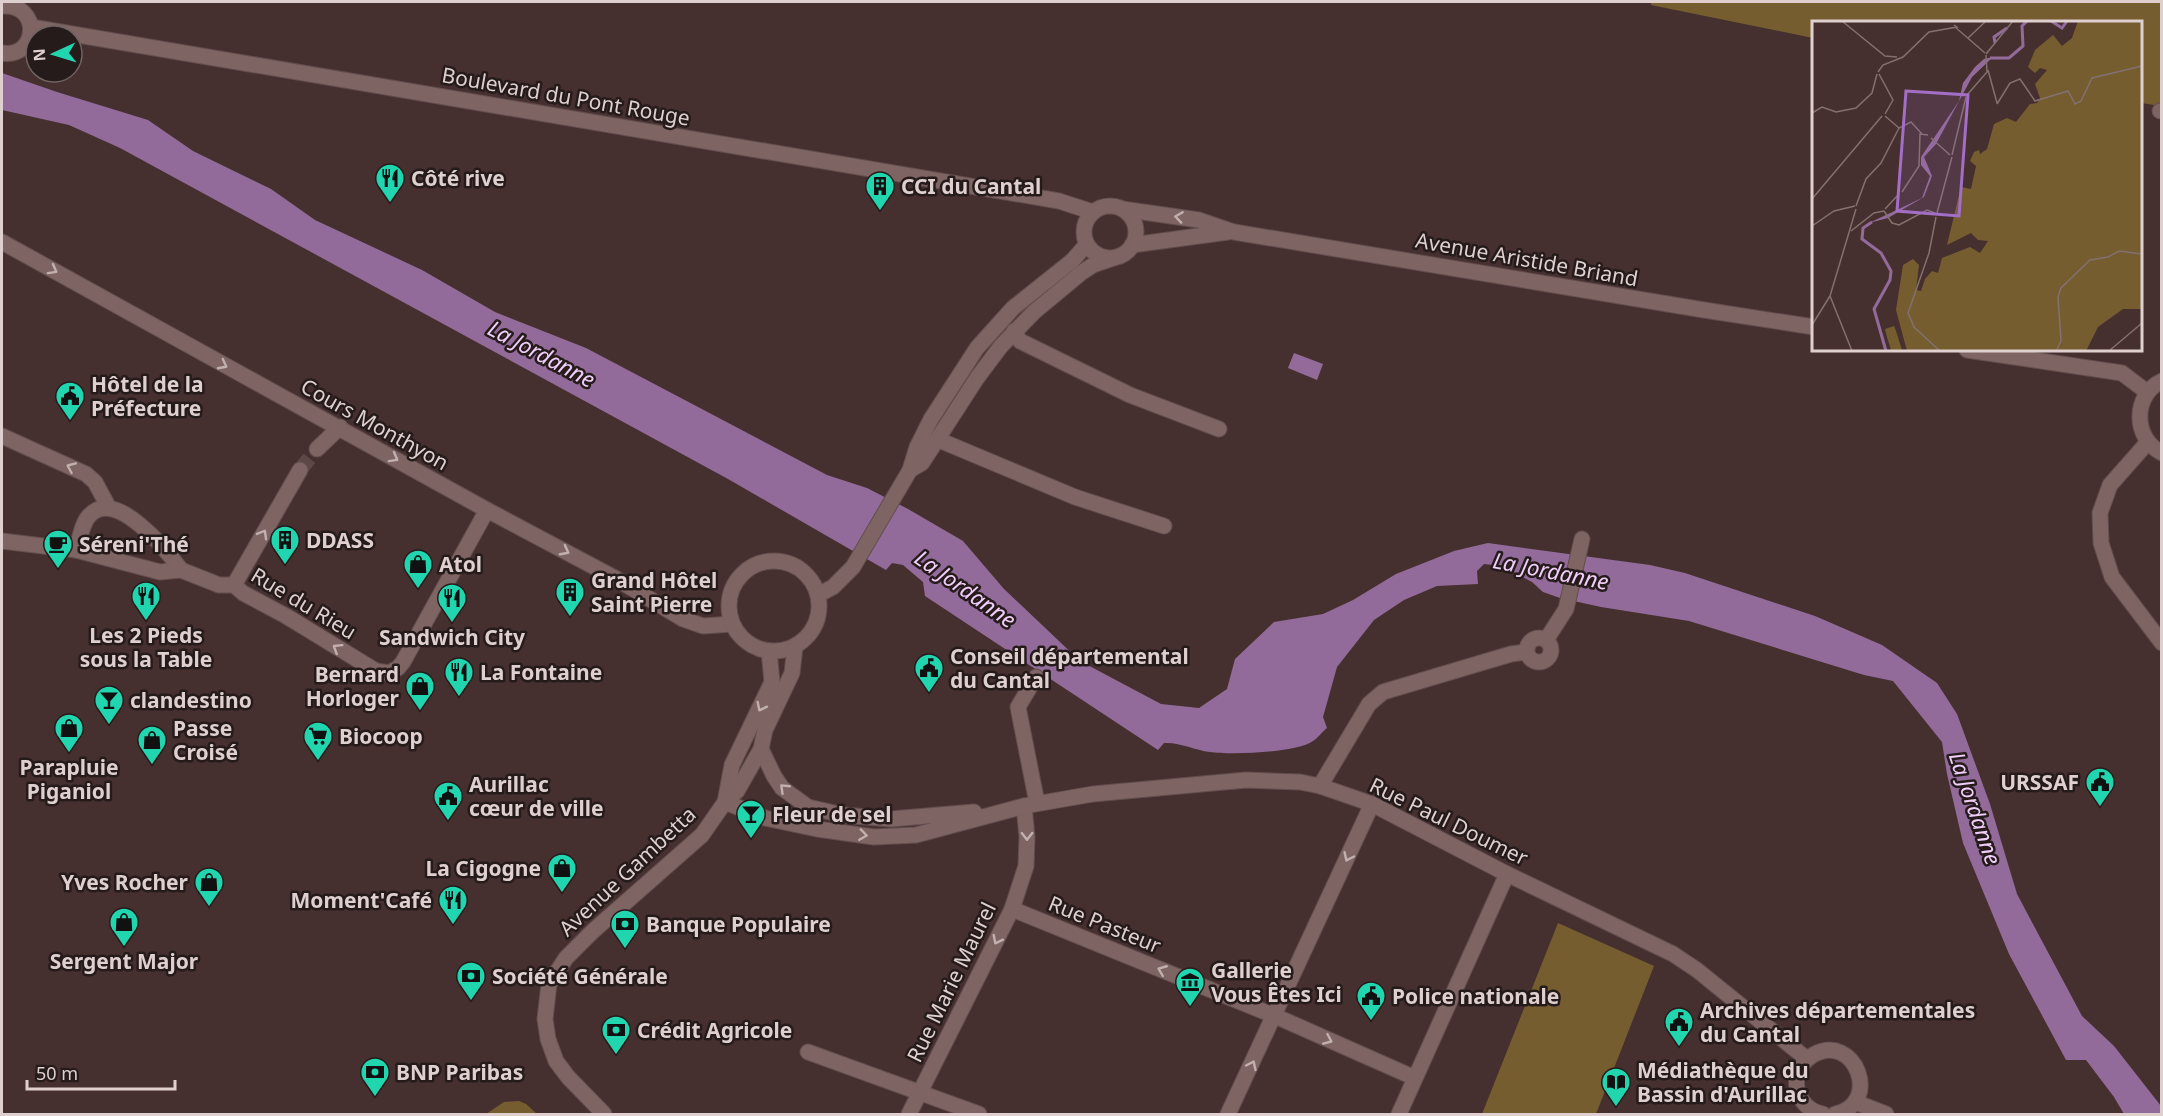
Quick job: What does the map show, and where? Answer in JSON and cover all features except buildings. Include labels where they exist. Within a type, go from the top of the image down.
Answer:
[{"type":"main road","points":[[2,5],[18,8],[30,24]]},
{"type":"main road","name":"Boulevard du Pont Rouge","points":[[84,36],[1059,201],[1093,212]]},
{"type":"main road","points":[[2,54],[21,50],[24,45]]},
{"type":"main road","points":[[910,470],[926,458],[977,378],[1014,332],[1093,265],[1114,258],[1128,251],[1135,236],[1132,219],[1122,209],[1110,206],[1093,212],[1084,226],[1087,244],[1099,255],[1114,258]]},
{"type":"main road","name":"Avenue Aristide Briand","points":[[1122,209],[1199,220],[1234,232],[1812,327]]},
{"type":"main road","name":"Avenue Aristide Briand","points":[[1132,244],[1234,232]]},
{"type":"main road","name":"Cours Monthyon","points":[[2,242],[487,510],[615,578],[683,619],[703,626],[732,624]]},
{"type":"main road","points":[[818,595],[833,587],[853,567],[910,470],[917,447],[931,419],[982,342],[1013,308],[1067,265],[1087,244]]},
{"type":"main road","points":[[1067,265],[1052,286],[1015,319],[1014,332],[1020,341],[1130,395],[1219,429]]},
{"type":"main road","points":[[977,378],[982,342]]},
{"type":"main road","points":[[1974,351],[2122,373],[2148,392]]},
{"type":"main road","points":[[2162,381],[2148,392],[2141,404],[2139,417],[2141,430],[2148,442],[2162,453]]},
{"type":"main road","points":[[939,440],[942,402]]},
{"type":"main road","points":[[926,458],[931,419]]},
{"type":"main road","points":[[318,449],[340,428]]},
{"type":"main road","points":[[2,436],[86,474],[95,482],[109,508],[131,518],[153,535],[181,570]]},
{"type":"main road","points":[[939,440],[1075,497],[1164,526]]},
{"type":"main road","points":[[2148,442],[2110,485],[2100,513],[2101,543],[2112,576],[2162,643]]},
{"type":"main road","points":[[234,585],[300,470]]},
{"type":"main road","points":[[2,541],[76,550],[88,516],[93,512],[109,508]]},
{"type":"main road","name":"Rue du Rieu","points":[[76,550],[160,572],[181,570],[210,583],[234,585],[243,593],[389,678],[403,662],[487,510]]},
{"type":"main road","points":[[1320,786],[1369,704],[1383,692],[1511,654],[1526,652],[1532,640],[1538,638],[1546,640],[1566,609],[1582,539]]},
{"type":"main road","points":[[779,560],[798,568],[813,582],[818,595],[819,610],[815,625],[807,638],[795,647],[782,651],[769,651],[753,646],[741,637],[732,624],[729,598],[734,585],[747,570],[765,561],[779,560]]},
{"type":"main road","points":[[725,802],[737,791],[760,749],[765,730],[792,673],[795,647]]},
{"type":"main road","name":"Avenue Gambetta","points":[[604,1114],[556,1062],[548,1039],[546,1019],[549,984],[566,958],[593,931],[702,835],[725,802],[732,765],[772,682],[769,651]]},
{"type":"main road","name":"Rue Marie Maurel","points":[[909,1114],[1012,909],[1026,866],[1031,804],[1018,707],[1036,678]]},
{"type":"main road","name":"Rue Paul Doumer","points":[[760,749],[782,788],[808,807],[843,815],[891,819],[1031,804],[1094,794],[1246,780],[1281,780],[1320,786],[1372,804],[1507,874],[1673,954],[1697,970],[1807,1059]]},
{"type":"main road","name":"Rue Paul Doumer","points":[[725,802],[765,818],[817,829],[874,837],[916,835],[1031,804]]},
{"type":"main road","points":[[1228,1114],[1372,804]]},
{"type":"main road","points":[[1399,1114],[1507,874]]},
{"type":"main road","name":"Rue Pasteur","points":[[1012,909],[1275,1016],[1414,1078]]},
{"type":"main road","points":[[1823,1114],[1805,1111],[1797,1089],[1797,1078],[1800,1068],[1807,1059],[1823,1051],[1832,1051],[1849,1058],[1856,1065],[1861,1083],[1855,1102],[1848,1109],[1835,1114]]},
{"type":"main road","points":[[808,1052],[979,1114]]},
{"type":"main road","points":[[1855,1102],[1886,1114]]},
{"type":"shaded area","points":[[1651,2],[2161,2],[2161,106],[2142,103],[2142,21],[1812,21],[1812,38],[1651,5]]},
{"type":"shaded area","points":[[1558,923],[1654,966],[1596,1114],[1482,1114]]},
{"type":"shaded area","points":[[519,1101],[537,1114],[486,1114],[504,1102]]},
{"type":"water","name":"La Jordanne","points":[[2,73],[24,81],[24,84],[34,84],[148,120],[193,151],[271,189],[315,220],[422,270],[495,312],[586,348],[827,475],[867,488],[908,509],[963,541],[1004,589],[1080,661],[1161,704],[1199,708],[1227,689],[1235,659],[1274,622],[1323,614],[1353,600],[1396,574],[1454,551],[1488,543],[1650,565],[1685,573],[1815,616],[1882,645],[1937,683],[1957,714],[1990,804],[2017,894],[2082,1016],[2114,1046],[2161,1106],[2161,1114],[2124,1114],[2086,1060],[2066,1060],[2009,954],[1963,843],[1942,742],[1893,681],[1864,675],[1689,621],[1560,598],[1543,592],[1532,582],[1502,566],[1484,564],[1477,571],[1478,584],[1437,586],[1404,600],[1374,620],[1337,667],[1323,717],[1327,728],[1313,741],[1293,748],[1263,752],[1210,752],[1170,743],[1164,743],[1158,750],[925,596],[923,582],[903,565],[892,563],[886,570],[728,479],[120,148],[69,125],[2,110]]},
{"type":"water","points":[[1294,353],[1323,364],[1317,380],[1288,368]]},
{"type":"tunnel","points":[[300,470],[317,449]]},
{"type":"place","name":"Côté rive","points":[[390,204]]},
{"type":"place","name":"CCI du Cantal","points":[[880,212]]},
{"type":"place","name":"Hôtel de la Préfecture","points":[[70,422]]},
{"type":"place","name":"DDASS","points":[[285,566]]},
{"type":"place","name":"Séreni'Thé","points":[[58,570]]},
{"type":"place","name":"Atol","points":[[418,590]]},
{"type":"place","name":"Grand Hôtel Saint Pierre","points":[[570,618]]},
{"type":"place","name":"Les 2 Pieds sous la Table","points":[[146,622]]},
{"type":"place","name":"Sandwich City","points":[[452,624]]},
{"type":"place","name":"Conseil départemental du Cantal","points":[[929,694]]},
{"type":"place","name":"La Fontaine","points":[[459,698]]},
{"type":"place","name":"Bernard Horloger","points":[[420,712]]},
{"type":"place","name":"clandestino","points":[[109,726]]},
{"type":"place","name":"Parapluie Piganiol","points":[[69,754]]},
{"type":"place","name":"Biocoop","points":[[318,762]]},
{"type":"place","name":"Passe Croisé","points":[[152,766]]},
{"type":"place","name":"URSSAF","points":[[2100,808]]},
{"type":"place","name":"Aurillac cœur de ville","points":[[448,822]]},
{"type":"place","name":"Fleur de sel","points":[[751,840]]},
{"type":"place","name":"La Cigogne","points":[[562,894]]},
{"type":"place","name":"Yves Rocher","points":[[209,908]]},
{"type":"place","name":"Moment'Café","points":[[453,926]]},
{"type":"place","name":"Sergent Major","points":[[124,948]]},
{"type":"place","name":"Banque Populaire","points":[[625,950]]},
{"type":"place","name":"Société Générale","points":[[471,1002]]},
{"type":"place","name":"Gallerie Vous Êtes Ici","points":[[1190,1008]]},
{"type":"place","name":"Police nationale","points":[[1371,1022]]},
{"type":"place","name":"Archives départementales du Cantal","points":[[1679,1048]]},
{"type":"place","name":"Crédit Agricole","points":[[616,1056]]},
{"type":"place","name":"BNP Paribas","points":[[375,1098]]},
{"type":"place","name":"Médiathèque du Bassin d'Aurillac","points":[[1616,1108]]}]
